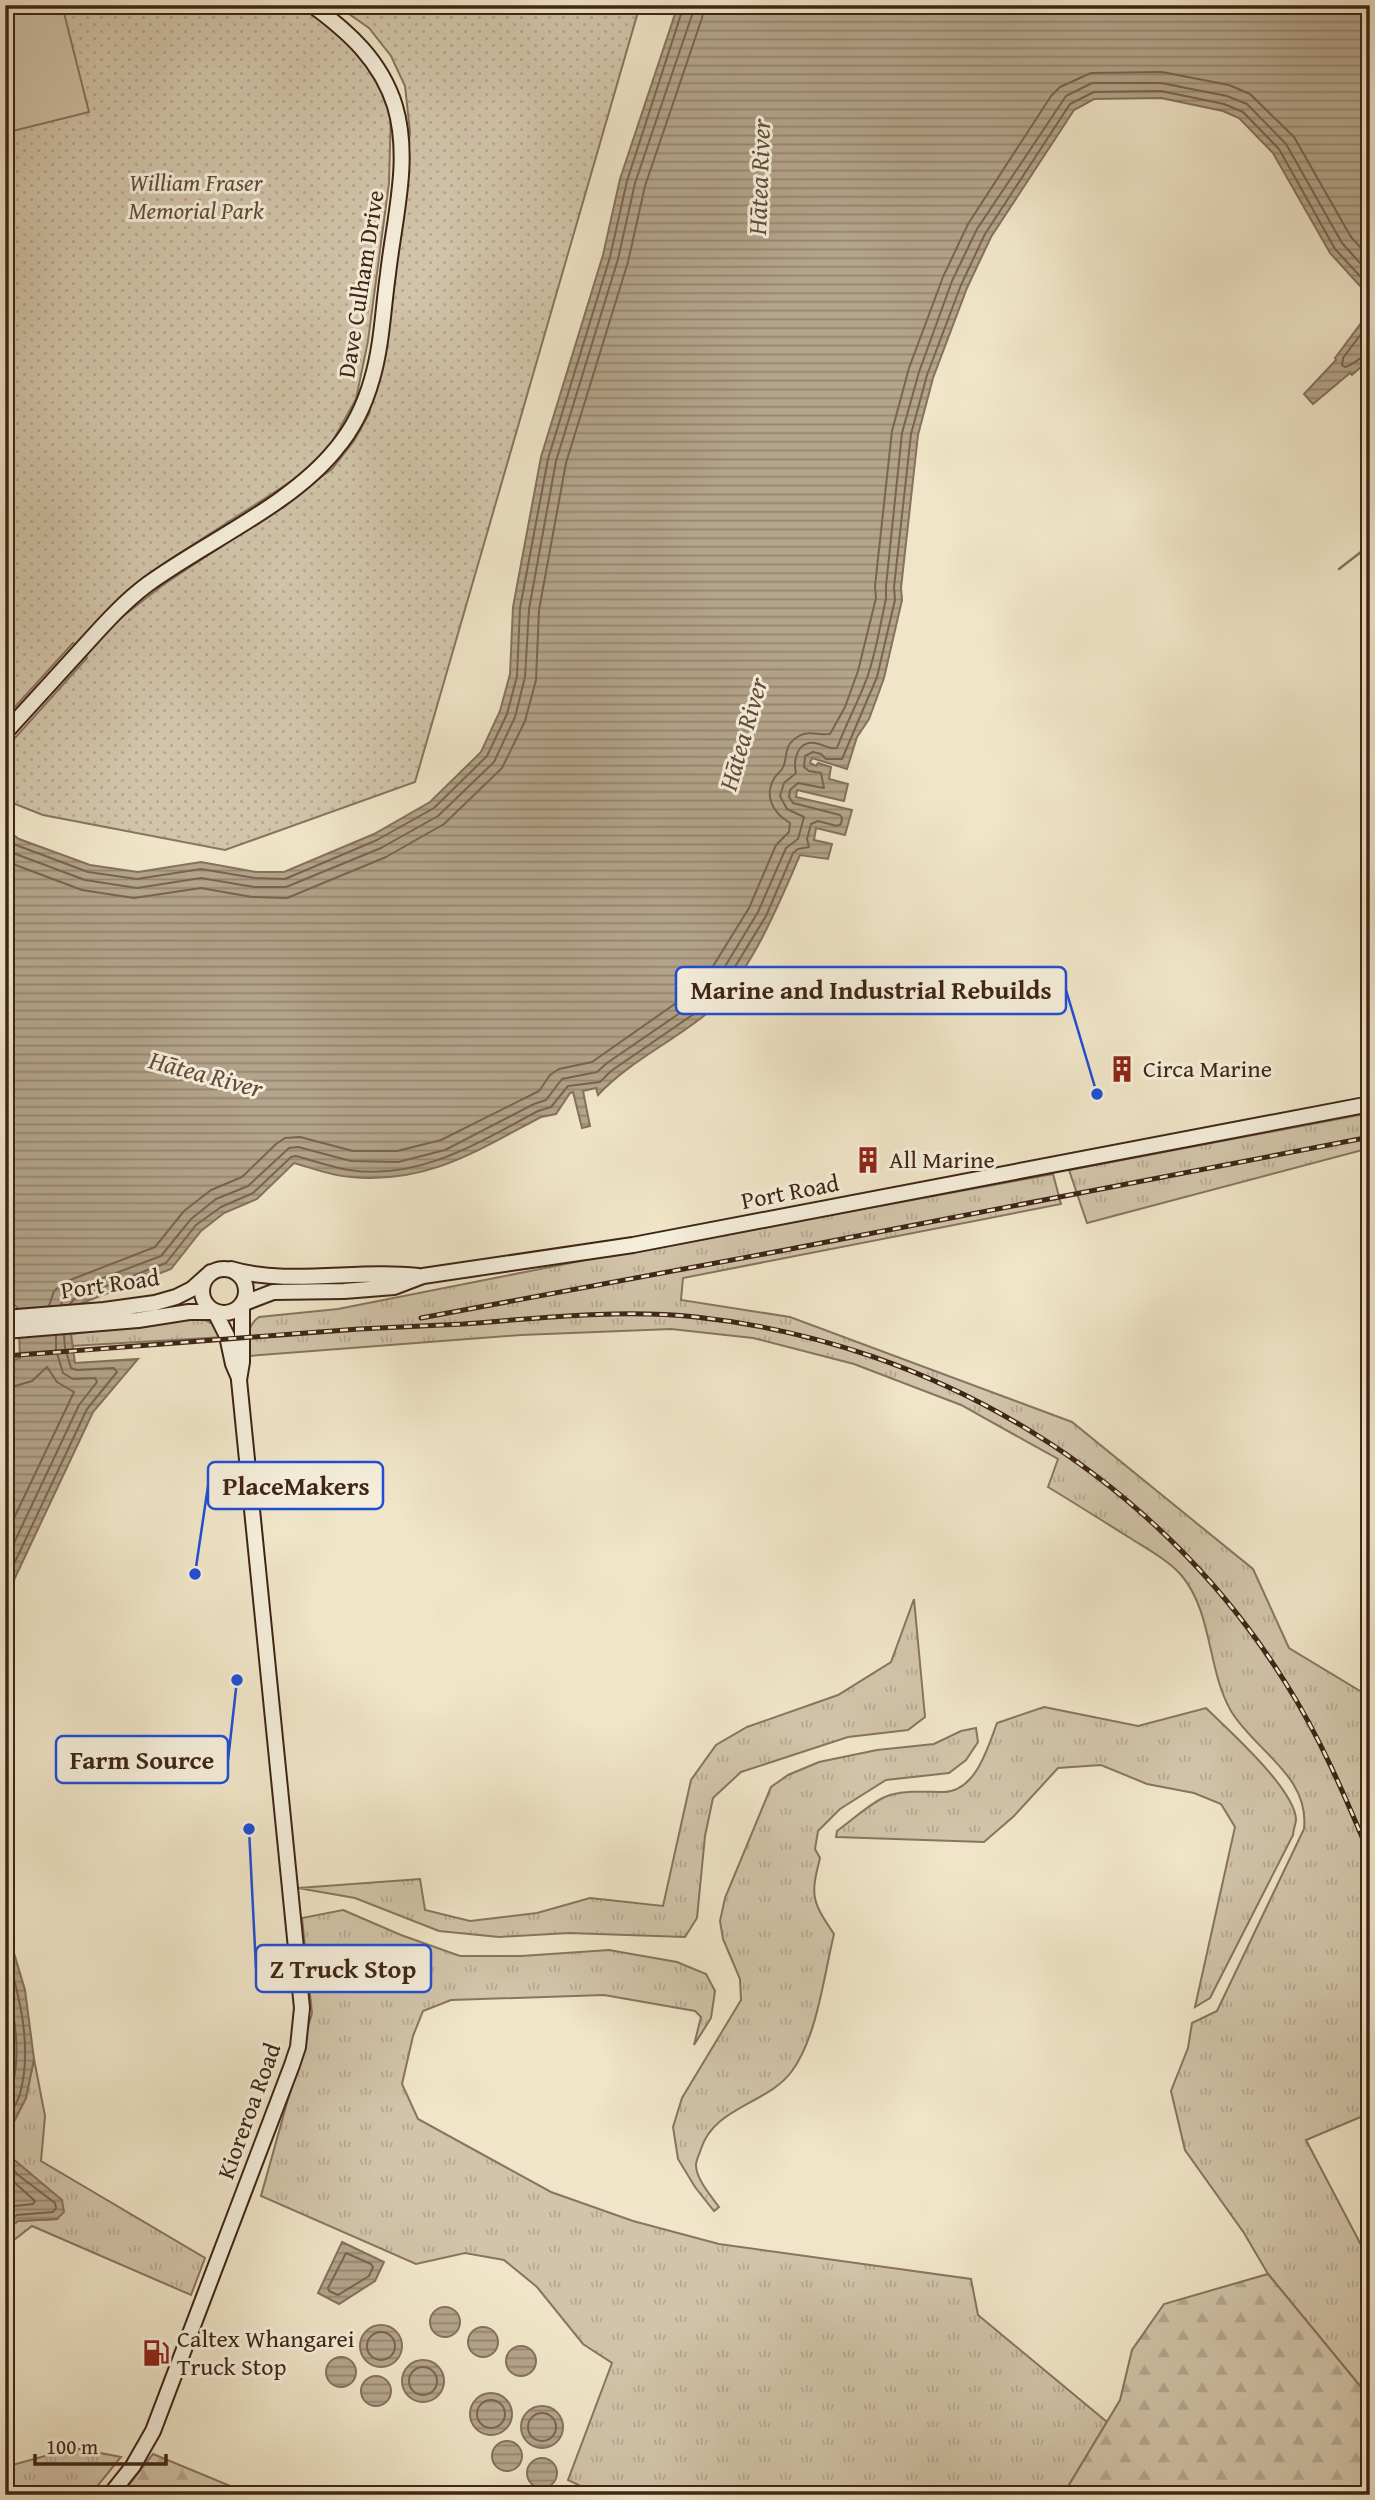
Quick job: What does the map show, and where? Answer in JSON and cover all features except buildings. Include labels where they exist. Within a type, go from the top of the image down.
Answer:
[{"type":"main road","name":"Dave Culham Drive","points":[[5,733],[135,594],[188,556],[288,494],[310,477],[337,448],[362,406],[379,350],[400,185],[401,141],[394,104],[377,67],[351,36],[313,5]]},
{"type":"main road","name":"Port Road","points":[[5,1318],[104,1317],[138,1320],[189,1311],[230,1312],[272,1292],[394,1287],[423,1276],[633,1245],[1370,1104]]},
{"type":"main road","name":"Port Road","points":[[5,1331],[104,1317],[176,1297],[192,1289],[218,1269],[231,1269],[251,1275],[392,1273],[423,1276]]},
{"type":"main road","points":[[231,1269],[243,1278],[246,1284],[242,1304]]},
{"type":"main road","points":[[211,1272],[201,1290],[205,1303],[215,1312]]},
{"type":"main road","name":"Kioreroa Road","points":[[239,1380],[242,1362],[242,1304]]},
{"type":"main road","name":"Kioreroa Road","points":[[110,2495],[133,2466],[153,2431],[292,2065],[301,2027],[302,2008],[291,1890],[239,1380],[227,1336],[215,1312]]},
{"type":"green space","name":"William Fraser Memorial Park","points":[[5,5],[312,5],[375,59],[391,110],[389,183],[368,341],[356,399],[326,453],[298,477],[163,564],[116,602],[76,646],[73,643],[5,718]]},
{"type":"green space","points":[[5,5],[62,5],[89,112],[5,133]]},
{"type":"green space","points":[[336,5],[640,5],[415,782],[225,850],[43,815],[5,800],[5,749],[87,658],[85,655],[113,624],[163,585],[332,469],[354,441],[369,414],[391,311],[410,132],[405,86],[391,56],[369,28]]},
{"type":"green space","points":[[1370,1113],[1370,1148],[1087,1223],[1069,1170]]},
{"type":"green space","points":[[1053,1174],[1061,1204],[683,1278],[681,1300],[790,1317],[1072,1422],[1253,1569],[1289,1648],[1370,1697],[1370,2113],[1306,2140],[1370,2262],[1370,2398],[1268,2274],[1244,2233],[1185,2150],[1171,2091],[1188,2048],[1192,2023],[1217,2011],[1304,1829],[1304,1810],[1290,1779],[1231,1711],[1223,1695],[1199,1607],[1182,1576],[1157,1555],[1048,1487],[1058,1459],[961,1405],[854,1364],[753,1338],[671,1329],[521,1335],[249,1356],[249,1330],[259,1317],[338,1309],[606,1256]]},
{"type":"green space","points":[[201,1318],[217,1326],[225,1337],[71,1346],[71,1334]]},
{"type":"green space","points":[[914,1599],[925,1717],[908,1730],[848,1737],[741,1772],[713,1798],[705,1836],[697,1918],[685,1937],[569,1933],[499,1937],[439,1931],[355,1898],[298,1888],[420,1879],[425,1910],[470,1921],[537,1913],[590,1898],[663,1906],[691,1780],[716,1745],[747,1727],[838,1695],[891,1662]]},
{"type":"green space","points":[[1044,1707],[1138,1726],[1206,1708],[1258,1760],[1292,1806],[1296,1819],[1293,1835],[1210,1998],[1195,2007],[1235,1827],[1221,1804],[1194,1793],[1147,1784],[1101,1765],[1058,1768],[1014,1816],[984,1842],[836,1837],[837,1831],[884,1797],[904,1792],[944,1792],[965,1784],[979,1766],[997,1723]]},
{"type":"green space","points":[[976,1728],[978,1742],[966,1760],[949,1773],[886,1780],[840,1809],[818,1831],[815,1849],[820,1858],[815,1898],[821,1914],[834,1934],[814,2024],[801,2057],[782,2082],[729,2115],[708,2135],[696,2165],[701,2182],[719,2207],[714,2211],[678,2159],[673,2127],[682,2098],[741,2000],[740,1979],[723,1939],[720,1921],[725,1898],[771,1787],[788,1775],[819,1762],[877,1750],[934,1744],[961,1731]]},
{"type":"green space","points":[[343,1910],[460,1956],[521,1956],[609,1950],[677,1962],[706,1974],[715,1991],[711,2018],[694,2045],[701,2017],[695,2011],[604,1995],[451,2000],[423,2011],[413,2036],[402,2084],[418,2119],[551,2192],[633,2221],[719,2244],[971,2279],[978,2315],[1107,2422],[1063,2495],[599,2495],[568,2480],[612,2363],[583,2344],[537,2287],[504,2260],[465,2253],[416,2264],[261,2196],[312,2013],[302,1918]]},
{"type":"green space","points":[[34,2059],[45,2116],[41,2161],[205,2258],[191,2295],[32,2226],[5,2247],[5,2231],[18,2221],[57,2219],[12,2158],[7,2135],[26,2098]]},
{"type":"green space","points":[[1268,2274],[1370,2398],[1370,2495],[1063,2495],[1120,2400],[1132,2350],[1164,2304]]},
{"type":"green space","points":[[74,2448],[121,2457],[90,2495],[5,2495],[5,2467]]},
{"type":"green space","points":[[153,2454],[252,2495],[121,2495]]},
{"type":"water","name":"Hātea River","points":[[678,5],[1370,5],[1370,297],[1330,253],[1273,153],[1239,118],[1223,111],[1161,98],[1094,99],[1074,110],[991,237],[967,288],[933,378],[918,435],[901,588],[902,600],[884,678],[869,719],[857,737],[847,769],[812,758],[810,763],[831,767],[829,779],[848,784],[844,801],[797,790],[796,797],[852,810],[845,835],[816,828],[814,840],[832,844],[828,859],[800,855],[748,963],[720,1001],[692,1025],[610,1083],[598,1095],[596,1088],[583,1091],[590,1126],[582,1128],[573,1092],[556,1114],[541,1117],[473,1153],[428,1170],[379,1178],[351,1177],[294,1163],[257,1199],[224,1213],[201,1231],[171,1269],[77,1305],[71,1334],[75,1363],[138,1359],[93,1412],[5,1599],[5,1363],[20,1358],[18,1309],[10,1299],[5,1298],[5,829],[19,839],[90,865],[138,872],[201,862],[256,872],[284,872],[374,834],[430,802],[481,752],[500,711],[510,674],[513,607],[541,457],[603,255],[620,179]]},
{"type":"water","points":[[1370,311],[1370,359],[1313,404],[1304,394],[1336,360]]},
{"type":"water","points":[[5,1923],[25,1990],[34,2059],[26,2098],[7,2135],[12,2158],[62,2200],[64,2212],[57,2219],[18,2221],[5,2231]]},
{"type":"water","points":[[342,2242],[384,2262],[375,2281],[339,2304],[318,2293]]},
{"type":"water","points":[[445,2307],[451,2308],[459,2316],[459,2328],[451,2336],[445,2337],[439,2336],[431,2328],[430,2322],[431,2316],[439,2308]]},
{"type":"water","points":[[381,2325],[396,2331],[402,2346],[396,2361],[381,2367],[366,2361],[360,2346],[366,2331]]},
{"type":"water","points":[[483,2327],[489,2328],[497,2336],[497,2348],[489,2356],[483,2357],[477,2356],[469,2348],[468,2342],[469,2336],[477,2328]]},
{"type":"water","points":[[521,2346],[527,2347],[535,2355],[535,2367],[527,2375],[521,2376],[515,2375],[507,2367],[506,2361],[507,2355],[515,2347]]},
{"type":"water","points":[[341,2357],[347,2358],[355,2366],[355,2378],[347,2386],[341,2387],[335,2386],[327,2378],[326,2372],[327,2366],[335,2358]]},
{"type":"water","points":[[423,2360],[438,2366],[444,2381],[438,2396],[423,2402],[408,2396],[402,2381],[408,2366]]},
{"type":"water","points":[[376,2376],[382,2377],[390,2385],[390,2397],[382,2405],[376,2406],[370,2405],[362,2397],[361,2391],[362,2385],[370,2377]]},
{"type":"water","points":[[491,2393],[506,2399],[512,2414],[506,2429],[491,2435],[476,2429],[470,2414],[476,2399]]},
{"type":"water","points":[[542,2406],[557,2412],[563,2427],[557,2442],[542,2448],[527,2442],[521,2427],[527,2412]]},
{"type":"water","points":[[507,2441],[513,2442],[521,2450],[521,2462],[513,2470],[507,2471],[501,2470],[493,2462],[492,2456],[493,2450],[501,2442]]},
{"type":"water","points":[[542,2458],[548,2459],[556,2467],[556,2479],[548,2487],[542,2488],[536,2487],[528,2479],[527,2473],[528,2467],[536,2459]]},
{"type":"waterway","points":[[1339,569],[1370,545]]},
{"type":"railway","points":[[421,1318],[1370,1137]]},
{"type":"railway","points":[[5,1356],[359,1329],[580,1315],[638,1314],[696,1317],[785,1332],[871,1356],[954,1390],[1032,1432],[1106,1483],[1173,1542],[1233,1609],[1285,1682],[1321,1745],[1370,1856]]},
{"type":"place","name":"Circa Marine","points":[[1122,1069]]},
{"type":"place","name":"Marine and Industrial Rebuilds","points":[[1097,1094]]},
{"type":"place","name":"All Marine","points":[[868,1160]]},
{"type":"place","name":"PlaceMakers","points":[[195,1574]]},
{"type":"place","name":"Farm Source","points":[[237,1680]]},
{"type":"place","name":"Z Truck Stop","points":[[249,1829]]},
{"type":"place","name":"Caltex Whangarei Truck Stop","points":[[156,2353]]}]
